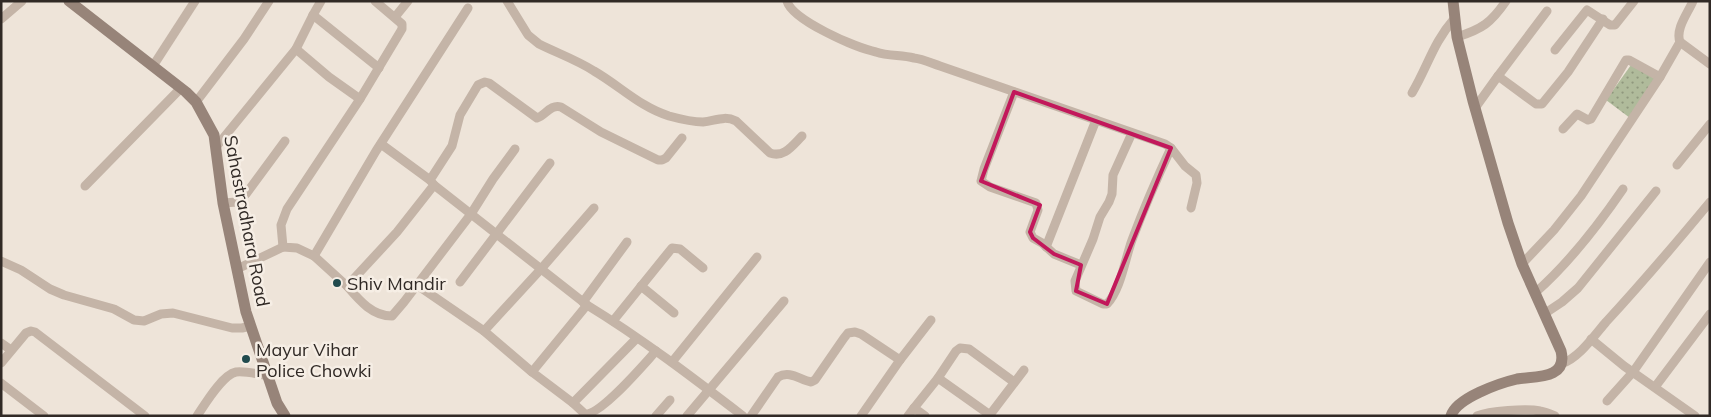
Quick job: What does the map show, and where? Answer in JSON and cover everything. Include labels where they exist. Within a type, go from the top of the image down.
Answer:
[{"type":"street","points":[[1,19],[22,1]]},
{"type":"street","name":"Sahastradhara Road","points":[[69,1],[181,88],[196,102],[214,135],[223,203],[246,312],[277,403],[285,416]]},
{"type":"street","points":[[153,66],[195,1]]},
{"type":"street","points":[[196,102],[244,39],[269,1]]},
{"type":"street","points":[[216,147],[296,49],[321,1]]},
{"type":"street","points":[[284,247],[281,225],[287,209],[360,99],[402,28],[402,24],[375,1]]},
{"type":"street","points":[[394,17],[408,1]]},
{"type":"street","points":[[507,1],[533,40],[594,70],[641,104],[668,116],[692,121],[703,122],[724,117],[729,118],[736,121],[770,153],[776,155],[786,151],[802,136]]},
{"type":"street","points":[[787,1],[788,5],[797,15],[852,44],[875,52],[914,58],[1096,120],[1171,148],[1185,166],[1196,175],[1197,183],[1191,208]]},
{"type":"street","points":[[1453,1],[1457,37],[1475,108],[1508,222],[1522,264],[1561,351],[1561,364]]},
{"type":"street","points":[[1457,37],[1485,26],[1498,14],[1506,1]]},
{"type":"street","points":[[1555,50],[1587,10],[1610,25],[1618,24],[1634,1]]},
{"type":"street","points":[[1522,264],[1554,230],[1581,196],[1660,77],[1680,42],[1679,32],[1693,1]]},
{"type":"street","points":[[314,256],[381,144],[468,8]]},
{"type":"street","points":[[1475,108],[1547,11]]},
{"type":"street","points":[[314,15],[379,68]]},
{"type":"street","points":[[1412,93],[1440,36],[1454,18]]},
{"type":"street","points":[[1498,76],[1536,104],[1542,104],[1568,72],[1603,19]]},
{"type":"street","points":[[1680,42],[1710,64]]},
{"type":"street","points":[[296,49],[329,77],[360,99]]},
{"type":"street","points":[[1563,129],[1577,114],[1588,120],[1591,119],[1626,60],[1660,77]]},
{"type":"street","points":[[347,286],[397,232],[432,182],[452,146],[458,122],[465,106],[478,86],[485,82],[536,118],[552,107],[561,107],[601,132],[658,160],[666,158],[682,138]]},
{"type":"street","points":[[85,186],[181,88]]},
{"type":"street","points":[[1014,92],[981,181],[990,187],[1036,203],[1038,210],[1030,232],[1033,238],[1054,254],[1082,265]]},
{"type":"street","points":[[1046,247],[1096,120]]},
{"type":"street","points":[[1677,165],[1710,124]]},
{"type":"street","points":[[1132,134],[1112,175],[1112,194],[1100,217],[1076,281],[1076,291],[1103,304],[1108,304],[1112,300],[1118,287],[1135,232],[1171,148]]},
{"type":"street","points":[[223,203],[237,202],[246,194],[285,141]]},
{"type":"street","points":[[381,144],[585,303],[672,362],[743,416]]},
{"type":"street","points":[[237,269],[284,247],[297,248],[314,256],[374,312],[383,316],[392,316],[470,214],[515,149]]},
{"type":"street","points":[[460,282],[550,163]]},
{"type":"street","points":[[1535,293],[1555,274],[1594,230],[1623,189]]},
{"type":"street","points":[[1544,314],[1578,288],[1656,191]]},
{"type":"street","points":[[1451,416],[1456,407],[1495,386],[1514,380],[1546,376],[1554,372],[1561,364],[1570,360],[1632,294],[1710,202]]},
{"type":"street","points":[[484,331],[594,208]]},
{"type":"street","points":[[532,372],[585,303],[628,242]]},
{"type":"street","points":[[613,321],[675,247],[703,268]]},
{"type":"street","points":[[672,362],[758,258]]},
{"type":"street","points":[[1,262],[22,270],[64,295],[114,309],[134,320],[144,321],[166,313],[232,328],[251,326]]},
{"type":"street","points":[[1608,401],[1633,372],[1710,262]]},
{"type":"street","points":[[417,285],[484,331],[585,414],[590,415],[621,390],[656,351]]},
{"type":"street","points":[[641,286],[674,313]]},
{"type":"street","points":[[687,416],[784,301]]},
{"type":"street","points":[[1655,387],[1710,314]]},
{"type":"street","points":[[861,416],[931,320]]},
{"type":"street","points":[[1,363],[26,333],[35,332],[144,416]]},
{"type":"street","points":[[751,416],[778,377],[783,374],[790,374],[808,382],[815,380],[848,333],[855,332],[861,334],[900,360]]},
{"type":"street","points":[[573,403],[636,338]]},
{"type":"street","points":[[1591,339],[1633,372],[1695,416]]},
{"type":"street","points":[[1,342],[11,350]]},
{"type":"street","points":[[908,416],[960,348],[969,350],[1014,382]]},
{"type":"street","points":[[938,378],[989,415],[1024,370]]},
{"type":"street","points":[[197,416],[225,378],[231,374],[248,372],[268,376]]},
{"type":"street","points":[[1,383],[44,416]]},
{"type":"street","points":[[656,416],[670,400]]},
{"type":"street","points":[[914,408],[925,416]]},
{"type":"street","points":[[1477,416],[1501,411],[1532,410],[1555,416]]},
{"type":"highlighted area","points":[[1014,92],[1171,148],[1107,304],[1076,291],[1081,265],[1054,254],[1033,238],[1030,232],[1040,205],[981,181]]},
{"type":"green space","points":[[1631,65],[1657,79],[1630,118],[1606,100]]},
{"type":"place","name":"Shiv Mandir","points":[[337,283]]},
{"type":"place","name":"Mayur Vihar Police Chowki","points":[[246,359]]}]
